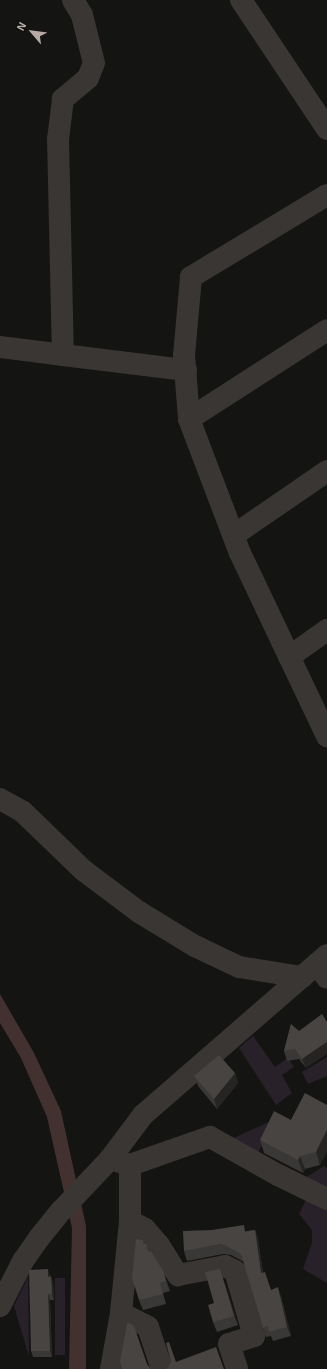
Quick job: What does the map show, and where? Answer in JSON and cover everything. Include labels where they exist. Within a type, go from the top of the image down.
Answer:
[{"type":"street","points":[[63,354],[58,138],[63,99],[88,78],[94,63],[82,15],[73,0]]},
{"type":"street","points":[[241,0],[327,129]]},
{"type":"street","points":[[327,195],[191,277],[184,355],[189,419],[234,535],[289,657],[327,736]]},
{"type":"street","points":[[189,419],[327,330]]},
{"type":"street","points":[[0,347],[186,370]]},
{"type":"street","points":[[234,535],[327,471]]},
{"type":"street","points":[[289,657],[327,630]]},
{"type":"street","points":[[0,799],[23,812],[83,870],[139,912],[195,946],[239,967],[318,969]]},
{"type":"street","points":[[111,1369],[121,1313],[130,1221],[120,1162],[143,1114],[318,969]]},
{"type":"street","points":[[0,1306],[27,1255],[62,1210],[82,1190],[120,1162],[210,1137],[278,1175],[327,1199]]},
{"type":"street","points":[[130,1221],[144,1229],[159,1245],[178,1275],[225,1266],[235,1271],[254,1336],[229,1344],[237,1369]]},
{"type":"street","points":[[121,1313],[148,1327],[162,1369]]},
{"type":"shaded area","points":[[0,994],[34,1053],[61,1111],[86,1226],[86,1369],[69,1369],[72,1228],[47,1117],[21,1058],[0,1023]]},
{"type":"shaded area","points":[[253,1036],[275,1067],[288,1058],[294,1067],[282,1075],[292,1093],[276,1105],[239,1048]]},
{"type":"shaded area","points":[[327,1057],[327,1076],[308,1084],[302,1072]]},
{"type":"shaded area","points":[[273,1120],[257,1156],[229,1140]]},
{"type":"shaded area","points":[[324,1166],[327,1168],[327,1190],[305,1178]]},
{"type":"shaded area","points":[[307,1198],[327,1208],[327,1283],[303,1269],[312,1243],[312,1230],[299,1214]]},
{"type":"shaded area","points":[[28,1277],[29,1357],[14,1306]]},
{"type":"shaded area","points":[[55,1278],[65,1278],[65,1355],[55,1355]]},
{"type":"building","points":[[322,1014],[327,1022],[327,1042],[302,1059],[295,1049],[284,1051],[291,1024],[299,1031]]},
{"type":"building","points":[[219,1055],[235,1073],[214,1099],[194,1076]]},
{"type":"building","points":[[305,1093],[327,1105],[327,1130],[316,1152],[300,1156],[298,1160],[260,1140],[274,1111],[291,1120]]},
{"type":"building","points":[[244,1225],[245,1232],[255,1230],[261,1273],[265,1272],[271,1290],[278,1287],[287,1327],[269,1332],[268,1326],[263,1328],[241,1254],[227,1246],[220,1244],[184,1251],[183,1231],[212,1230]]},
{"type":"building","points":[[136,1239],[143,1240],[143,1244],[146,1244],[148,1250],[152,1253],[164,1272],[166,1281],[160,1283],[163,1294],[139,1300],[132,1278]]},
{"type":"building","points":[[48,1269],[48,1277],[51,1276],[52,1294],[48,1294],[50,1351],[31,1351],[29,1270]]},
{"type":"building","points":[[220,1269],[234,1316],[213,1322],[208,1305],[214,1303],[205,1272]]},
{"type":"building","points":[[129,1323],[134,1326],[147,1364],[151,1369],[122,1369],[120,1361],[127,1324]]},
{"type":"building","points":[[169,1342],[176,1362],[216,1347],[224,1369],[166,1369],[171,1362],[166,1343]]}]
